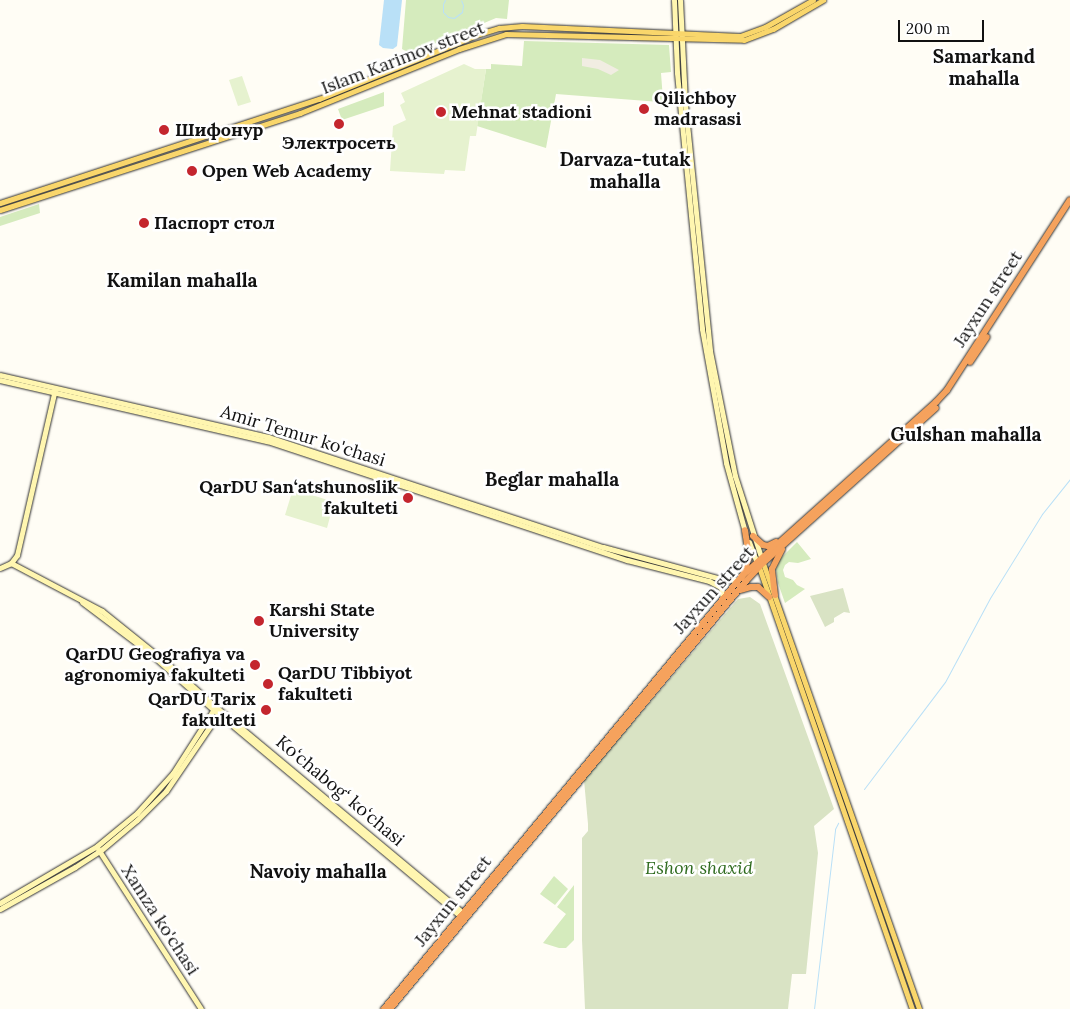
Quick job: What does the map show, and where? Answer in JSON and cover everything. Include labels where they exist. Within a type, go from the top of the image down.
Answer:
[{"type":"highway","name":"Jayxun street","points":[[384,1009],[552,809],[740,578],[760,563],[936,402],[946,390],[1070,200]]},
{"type":"highway","name":"Jayxun street","points":[[785,540],[915,427],[947,396],[1070,208]]},
{"type":"highway","points":[[740,578],[749,556],[745,530]]},
{"type":"highway","points":[[753,536],[759,543],[768,546],[785,540]]},
{"type":"highway","points":[[772,596],[774,560],[785,540]]},
{"type":"highway","name":"Jayxun street","points":[[578,777],[760,563]]},
{"type":"highway","points":[[733,596],[742,588],[758,587],[772,596]]},
{"type":"highway","name":"Jayxun street","points":[[390,1009],[463,915]]},
{"type":"main road","points":[[674,0],[706,337],[726,463],[745,530],[772,596],[912,1009]]},
{"type":"main road","points":[[679,37],[680,0]]},
{"type":"main road","name":"Islam Karimov street","points":[[0,210],[307,110],[476,42],[515,33],[679,37],[748,34],[813,0]]},
{"type":"main road","name":"Islam Karimov street","points":[[0,203],[304,104],[479,34],[510,26],[744,40],[773,28],[823,0]]},
{"type":"main road","points":[[444,48],[446,54]]},
{"type":"main road","points":[[706,337],[735,476],[760,563]]},
{"type":"main road","name":"Amir Temur ko'chasi","points":[[0,375],[267,441],[638,557],[722,579],[740,578]]},
{"type":"main road","name":"Amir Temur ko'chasi","points":[[0,380],[55,389]]},
{"type":"main road","points":[[0,568],[11,563],[17,555],[55,389]]},
{"type":"main road","name":"Amir Temur ko'chasi","points":[[465,503],[627,560],[716,583],[723,590],[723,598]]},
{"type":"main road","name":"Ko‘chabog‘ ko‘chasi","points":[[11,563],[76,597],[123,627],[168,664],[217,710],[463,915]]},
{"type":"main road","points":[[0,909],[58,877],[98,848],[137,813],[161,788],[217,710]]},
{"type":"main road","points":[[0,903],[98,848]]},
{"type":"main road","name":"Xamza ko'chasi","points":[[98,848],[201,1009]]},
{"type":"main road","points":[[905,984],[919,1009]]},
{"type":"green space","points":[[406,0],[509,0],[507,19],[496,18],[411,54],[402,49]]},
{"type":"green space","points":[[524,41],[669,45],[671,72],[661,73],[663,100],[673,100],[673,103],[556,94],[546,148],[477,126],[486,69],[491,69],[491,64],[522,66]]},
{"type":"green space","name":"Mehnat stadioni","points":[[464,64],[475,69],[486,69],[476,136],[470,136],[465,171],[445,170],[444,174],[390,171],[393,126],[406,120],[400,105],[405,102],[401,93]]},
{"type":"green space","points":[[242,76],[251,102],[238,106],[229,80]]},
{"type":"green space","points":[[384,92],[384,106],[342,120],[338,109]]},
{"type":"green space","points":[[39,204],[40,213],[0,226],[0,217]]},
{"type":"green space","points":[[293,489],[334,502],[327,528],[285,515]]},
{"type":"green space","points":[[797,542],[811,559],[798,563],[789,562],[785,565],[783,570],[785,577],[793,580],[797,585],[805,589],[785,603],[778,583],[776,569],[780,559]]},
{"type":"green space","points":[[843,588],[850,613],[844,612],[834,618],[834,622],[825,627],[810,596]]},
{"type":"green space","name":"Eshon shaxid","points":[[750,597],[760,604],[834,809],[814,826],[818,853],[806,974],[792,974],[788,1009],[585,1009],[582,940],[582,838],[588,831],[588,824],[584,780],[738,599]]},
{"type":"green space","points":[[554,876],[568,889],[555,905],[540,894]]},
{"type":"green space","points":[[574,885],[574,940],[566,948],[543,943],[566,914],[557,907]]},
{"type":"shaded area","points":[[582,58],[600,60],[619,70],[611,75],[598,69],[582,66]]},
{"type":"water","points":[[384,0],[402,0],[397,46],[393,49],[383,48],[379,45]]},
{"type":"waterway","points":[[445,0],[443,12],[448,17],[454,18],[462,12],[463,5],[461,0]]},
{"type":"waterway","points":[[864,789],[945,682],[990,598],[1042,514],[1070,479]]},
{"type":"waterway","points":[[814,1009],[835,829],[838,823]]},
{"type":"place","name":"Qilichboy madrasasi","points":[[644,109]]},
{"type":"place","name":"Mehnat stadioni","points":[[441,112]]},
{"type":"place","name":"Электросеть","points":[[339,124]]},
{"type":"place","name":"Шифонур","points":[[164,130]]},
{"type":"place","name":"Open Web Academy","points":[[192,171]]},
{"type":"place","name":"Паспорт стол","points":[[144,223]]},
{"type":"place","name":"QarDU San‘atshunoslik fakulteti","points":[[408,498]]},
{"type":"place","name":"Karshi State University","points":[[259,621]]},
{"type":"place","name":"QarDU Geografiya va agronomiya fakulteti","points":[[255,665]]},
{"type":"place","name":"QarDU Tibbiyot fakulteti","points":[[268,684]]},
{"type":"place","name":"QarDU Tarix fakulteti","points":[[266,710]]},
{"type":"district","name":"Samarkand mahalla","points":[[984,68]]},
{"type":"district","name":"Darvaza-tutak mahalla","points":[[625,171]]},
{"type":"district","name":"Kamilan mahalla","points":[[182,281]]},
{"type":"district","name":"Gulshan mahalla","points":[[966,435]]},
{"type":"district","name":"Beglar mahalla","points":[[552,480]]},
{"type":"district","name":"Navoiy mahalla","points":[[318,872]]}]
